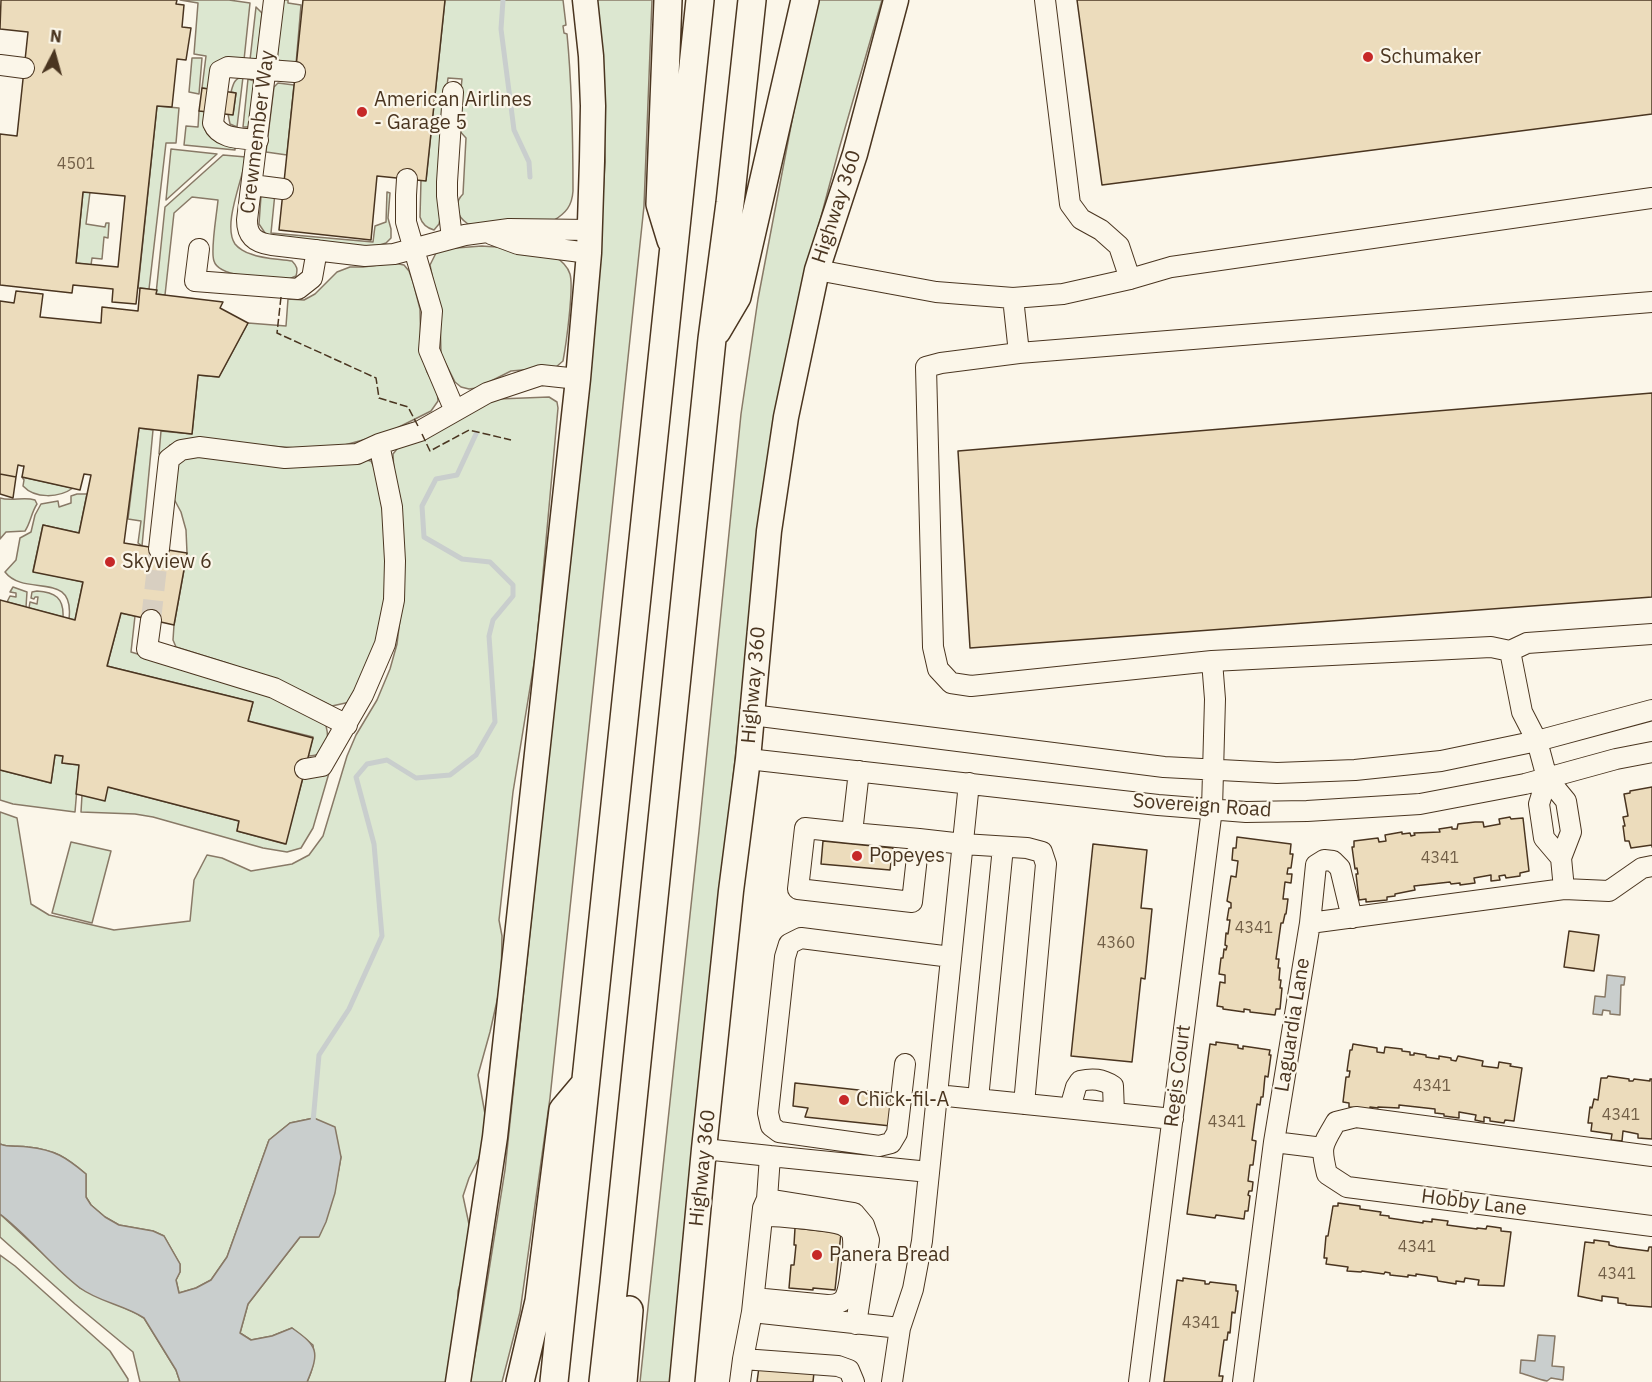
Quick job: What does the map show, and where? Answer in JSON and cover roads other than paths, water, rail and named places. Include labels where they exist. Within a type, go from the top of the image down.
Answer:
[{"type":"highway","points":[[668,0],[660,204],[674,253]]},
{"type":"highway","points":[[554,1382],[700,0]]},
{"type":"highway","points":[[603,1382],[712,339],[730,203],[752,0]]},
{"type":"highway","points":[[712,339],[737,297],[805,0]]},
{"type":"highway","points":[[520,1382],[539,1301],[563,1110],[585,1084]]},
{"type":"highway","points":[[614,1283],[629,1307],[623,1382]]},
{"type":"main road","points":[[458,1382],[495,1137],[578,379],[589,242],[593,106],[585,0]]},
{"type":"main road","name":"Highway 360","points":[[682,1382],[704,1149],[748,759],[764,586],[786,417],[817,270],[855,154],[896,0]]},
{"type":"street","name":"Crewmember Way","points":[[273,0],[247,227],[254,240],[261,244],[372,256],[394,254],[465,235],[509,229],[589,242]]},
{"type":"street","points":[[1045,0],[1070,204],[1081,219],[1101,230],[1119,246],[1130,279]]},
{"type":"street","points":[[0,65],[24,68]]},
{"type":"street","points":[[258,140],[225,136],[217,131],[213,123],[220,71],[228,67],[295,76]]},
{"type":"street","points":[[452,238],[447,182],[453,92]]},
{"type":"street","points":[[407,179],[406,222],[432,311],[429,350],[455,411]]},
{"type":"street","points":[[252,185],[283,189]]},
{"type":"street","points":[[817,270],[936,292],[1013,298],[1063,294],[1171,267],[1652,198]]},
{"type":"street","points":[[199,249],[195,281],[298,289],[312,278],[317,250]]},
{"type":"street","points":[[1013,298],[1019,352]]},
{"type":"street","points":[[1652,302],[1019,352],[926,367],[933,647],[938,669],[951,683],[971,686],[1212,661],[1491,647],[1510,651],[1527,643],[1652,634]]},
{"type":"street","points":[[159,549],[169,459],[181,450],[199,447],[285,458],[357,454],[379,444],[420,431],[488,393],[542,375],[578,379]]},
{"type":"street","points":[[305,769],[322,766],[347,725],[385,644],[394,600],[395,561],[392,507],[379,444]]},
{"type":"street","points":[[151,620],[147,649],[274,688],[347,725]]},
{"type":"street","points":[[1510,651],[1522,712],[1537,741],[1546,778],[1566,801],[1571,832],[1561,858],[1564,889]]},
{"type":"street","name":"Regis Court","points":[[1139,1382],[1212,809],[1215,699],[1212,661]]},
{"type":"street","name":"Sovereign Road","points":[[752,715],[1164,767],[1277,772],[1355,770],[1441,761],[1537,741],[1652,710]]},
{"type":"street","name":"Sovereign Road","points":[[748,759],[1158,805],[1246,812],[1307,811],[1420,804],[1525,784],[1616,759],[1652,752]]},
{"type":"street","points":[[852,833],[860,771]]},
{"type":"street","points":[[1546,778],[1539,804],[1545,838],[1561,858]]},
{"type":"street","points":[[892,1382],[900,1328],[913,1289],[922,1241],[969,783]]},
{"type":"street","points":[[919,839],[912,903],[798,890],[806,828],[1027,848],[1042,852],[1046,864],[1024,1104]]},
{"type":"street","points":[[978,1099],[1003,847]]},
{"type":"street","name":"Laguardia Lane","points":[[1243,1382],[1274,1142],[1310,923],[1316,866],[1324,860],[1333,861],[1340,868],[1352,918]]},
{"type":"street","points":[[1310,923],[1564,889],[1610,891],[1642,868],[1652,866]]},
{"type":"street","points":[[905,1064],[897,1133],[891,1143],[879,1146],[834,1140],[778,1132],[771,1126],[768,1113],[785,957],[789,944],[801,938],[951,957]]},
{"type":"street","points":[[1070,1108],[1080,1081],[1092,1078],[1105,1081],[1113,1086],[1114,1113]]},
{"type":"street","points":[[937,1095],[1173,1119]]},
{"type":"street","points":[[1274,1142],[1323,1148],[1336,1122],[1356,1117],[1652,1156]]},
{"type":"street","name":"Hobby Lane","points":[[1323,1148],[1326,1174],[1347,1187],[1652,1226]]},
{"type":"street","points":[[704,1149],[929,1172]]},
{"type":"street","points":[[740,1382],[753,1305],[770,1156]]},
{"type":"street","points":[[753,1305],[835,1305],[840,1303],[847,1292],[850,1274],[853,1240],[851,1231],[847,1227],[765,1207]]},
{"type":"street","points":[[765,1207],[854,1213],[864,1225],[869,1240],[856,1324]]},
{"type":"street","points":[[753,1305],[856,1324],[900,1328]]},
{"type":"street","points":[[743,1359],[838,1366],[849,1370],[854,1382]]},
{"type":"waterway","points":[[503,0],[501,29],[514,130],[529,162],[530,177]]},
{"type":"waterway","points":[[313,1122],[319,1055],[349,1009],[382,936],[374,844],[356,777],[367,764],[387,760],[416,778],[450,775],[476,755],[495,722],[489,636],[493,620],[513,596],[513,585],[490,562],[462,559],[424,537],[422,506],[436,479],[457,475],[476,434]]},
{"type":"tunnel","points":[[151,620],[159,549]]},
{"type":"place","name":"Schumaker","points":[[1368,57]]},
{"type":"place","name":"American Airlines - Garage 5","points":[[362,112]]},
{"type":"place","name":"Skyview 6","points":[[110,562]]},
{"type":"place","name":"Popeyes","points":[[857,856]]},
{"type":"place","name":"Chick-fil-A","points":[[844,1100]]},
{"type":"place","name":"Panera Bread","points":[[817,1255]]}]
